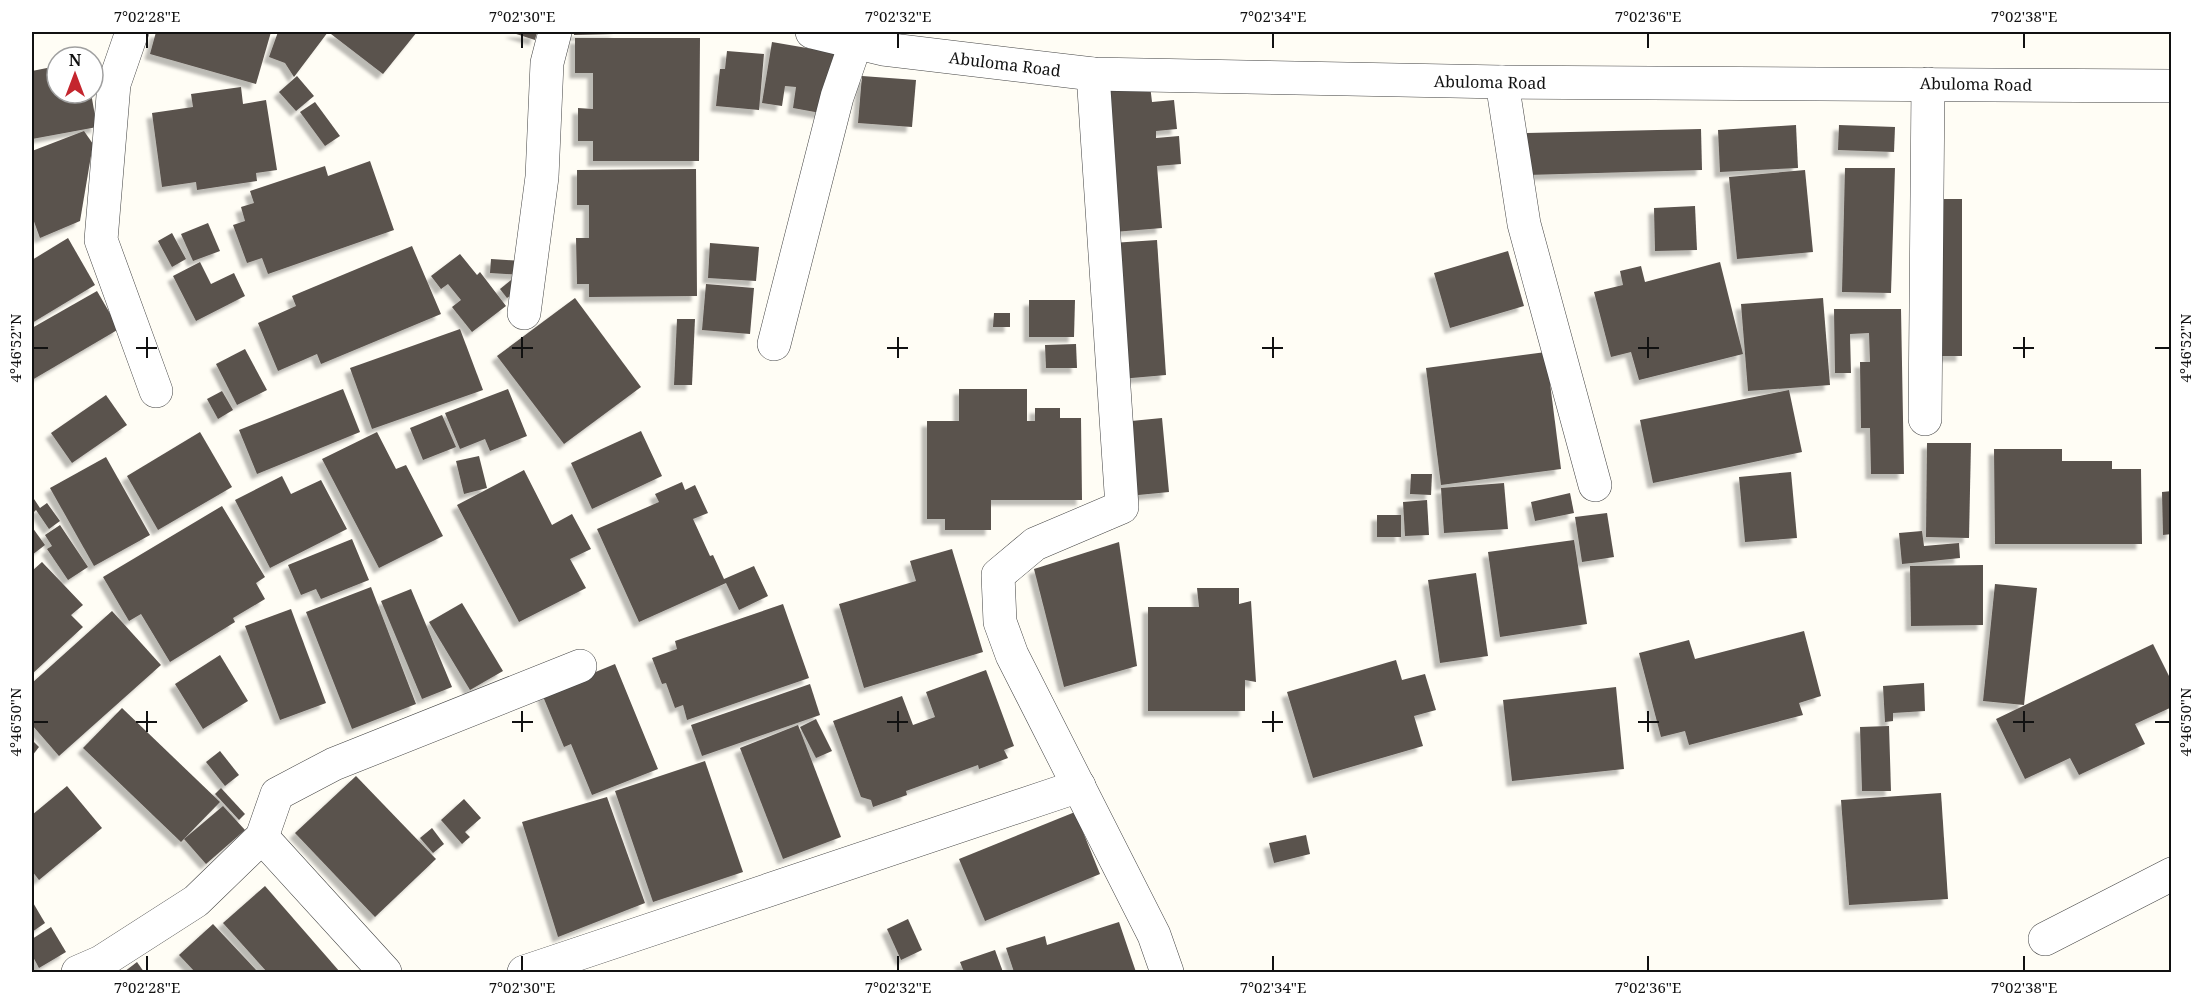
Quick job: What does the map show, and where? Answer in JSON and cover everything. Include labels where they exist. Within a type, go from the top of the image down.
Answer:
[{"type":"street","points":[[132,32],[114,84],[101,240],[156,391]]},
{"type":"street","points":[[524,313],[542,177],[548,63],[555,32]]},
{"type":"street","name":"Abuloma Road","points":[[812,32],[883,49],[1093,74],[1502,82],[2172,86]]},
{"type":"street","points":[[774,344],[837,97],[856,42]]},
{"type":"street","points":[[1093,74],[1122,507],[1035,544],[998,575],[999,622],[1012,655],[1154,935],[1167,972]]},
{"type":"street","points":[[1502,82],[1524,224],[1595,485]]},
{"type":"street","points":[[1925,419],[1928,84]]},
{"type":"street","points":[[78,972],[101,962],[196,901],[262,837],[277,794],[334,764],[580,666]]},
{"type":"street","points":[[524,972],[1078,786]]},
{"type":"street","points":[[262,837],[385,972]]},
{"type":"street","points":[[2045,939],[2172,874]]},
{"type":"building","points":[[156,32],[271,32],[256,84],[150,54]]},
{"type":"building","points":[[278,32],[328,32],[294,77],[285,63],[269,57]]},
{"type":"building","points":[[333,32],[417,32],[383,74],[331,34]]},
{"type":"building","points":[[510,32],[537,32],[535,40]]},
{"type":"building","points":[[574,32],[617,32],[574,35]]},
{"type":"building","points":[[575,38],[700,38],[699,161],[593,161],[593,141],[578,141],[578,108],[593,109],[593,73],[575,73]]},
{"type":"building","points":[[772,42],[836,53],[826,114],[793,108],[796,87],[785,86],[782,106],[762,103]]},
{"type":"building","points":[[727,51],[764,54],[759,110],[716,106],[720,69],[725,69]]},
{"type":"building","points":[[45,68],[45,105],[93,105],[97,127],[32,139],[32,71]]},
{"type":"building","points":[[297,76],[314,96],[296,111],[279,92]]},
{"type":"building","points":[[862,76],[916,80],[912,127],[858,123]]},
{"type":"building","points":[[1150,85],[1152,102],[1174,100],[1177,129],[1156,131],[1156,138],[1179,136],[1181,164],[1157,166],[1162,228],[1114,232],[1102,89]]},
{"type":"building","points":[[241,87],[243,104],[266,100],[277,170],[256,173],[257,181],[197,190],[196,182],[162,187],[152,113],[193,107],[191,94]]},
{"type":"building","points":[[315,102],[340,136],[325,146],[300,112]]},
{"type":"building","points":[[1796,125],[1798,168],[1720,172],[1718,130]]},
{"type":"building","points":[[1839,125],[1895,127],[1894,152],[1838,150]]},
{"type":"building","points":[[1701,129],[1702,170],[1527,175],[1527,133]]},
{"type":"building","points":[[84,131],[93,144],[80,221],[40,238],[32,216],[32,151]]},
{"type":"building","points":[[370,161],[394,230],[268,274],[262,258],[247,263],[233,225],[245,221],[241,207],[254,203],[250,191],[325,166],[328,176]]},
{"type":"building","points":[[1845,168],[1895,168],[1891,293],[1842,292]]},
{"type":"building","points":[[696,169],[697,296],[589,297],[589,284],[577,284],[576,238],[589,238],[589,205],[577,205],[577,170]]},
{"type":"building","points":[[1805,170],[1813,252],[1737,259],[1729,177]]},
{"type":"building","points":[[1935,199],[1962,199],[1962,356],[1935,356]]},
{"type":"building","points":[[1695,206],[1697,250],[1655,251],[1654,208]]},
{"type":"building","points":[[208,223],[220,251],[193,261],[181,234]]},
{"type":"building","points":[[172,233],[186,259],[172,267],[158,241]]},
{"type":"building","points":[[68,238],[95,285],[32,323],[32,260]]},
{"type":"building","points":[[1157,240],[1166,375],[1120,379],[1112,243]]},
{"type":"building","points":[[710,243],[759,247],[756,281],[708,278]]},
{"type":"building","points":[[412,246],[441,314],[321,364],[317,354],[278,371],[258,323],[296,306],[292,296]]},
{"type":"building","points":[[1508,251],[1524,306],[1450,328],[1434,273]]},
{"type":"building","points":[[460,254],[477,275],[480,272],[506,306],[472,332],[452,307],[461,300],[448,284],[441,289],[431,276]]},
{"type":"building","points":[[491,259],[523,261],[522,275],[490,273]]},
{"type":"building","points":[[200,262],[211,284],[234,273],[245,296],[196,321],[173,276]]},
{"type":"building","points":[[1720,262],[1743,354],[1639,380],[1631,352],[1611,357],[1594,292],[1623,285],[1620,271],[1641,266],[1645,282]]},
{"type":"building","points":[[516,276],[524,286],[507,298],[500,289]]},
{"type":"building","points":[[706,284],[754,288],[750,334],[702,330]]},
{"type":"building","points":[[97,291],[119,329],[32,380],[32,328]]},
{"type":"building","points":[[575,298],[641,387],[564,444],[497,356]]},
{"type":"building","points":[[1823,298],[1830,385],[1748,391],[1741,304]]},
{"type":"building","points":[[1029,300],[1075,300],[1074,337],[1029,337]]},
{"type":"building","points":[[1834,309],[1901,309],[1904,474],[1871,474],[1870,428],[1861,428],[1860,362],[1870,362],[1869,333],[1850,334],[1851,373],[1835,373]]},
{"type":"building","points":[[994,313],[1010,313],[1010,327],[993,327]]},
{"type":"building","points":[[677,319],[695,319],[692,385],[674,385]]},
{"type":"building","points":[[460,329],[483,390],[372,429],[350,368]]},
{"type":"building","points":[[1076,344],[1077,368],[1046,368],[1045,345]]},
{"type":"building","points":[[245,349],[267,390],[237,405],[216,364]]},
{"type":"building","points":[[1546,352],[1561,469],[1441,485],[1426,368]]},
{"type":"building","points":[[343,389],[360,432],[257,474],[239,430]]},
{"type":"building","points":[[508,389],[527,436],[490,451],[485,439],[460,449],[445,413]]},
{"type":"building","points":[[959,389],[1027,389],[1027,421],[1035,421],[1035,408],[1060,408],[1060,418],[1081,418],[1082,500],[991,500],[991,530],[945,530],[945,519],[927,519],[927,421],[959,421]]},
{"type":"building","points":[[1789,390],[1802,452],[1653,483],[1640,420]]},
{"type":"building","points":[[222,391],[233,410],[218,419],[207,399]]},
{"type":"building","points":[[106,395],[127,425],[72,463],[51,433]]},
{"type":"building","points":[[442,415],[456,447],[423,460],[410,428]]},
{"type":"building","points":[[1162,418],[1169,492],[1128,496],[1121,422]]},
{"type":"building","points":[[641,431],[662,476],[592,509],[571,463]]},
{"type":"building","points":[[200,432],[232,487],[158,530],[127,476]]},
{"type":"building","points":[[377,432],[396,469],[406,465],[443,536],[379,568],[322,459]]},
{"type":"building","points":[[1927,443],[1971,443],[1969,538],[1926,537]]},
{"type":"building","points":[[1994,449],[2062,449],[2062,461],[2112,461],[2112,469],[2141,469],[2142,544],[1995,544]]},
{"type":"building","points":[[479,456],[487,488],[464,494],[456,461]]},
{"type":"building","points":[[106,457],[150,535],[94,566],[50,488]]},
{"type":"building","points":[[524,470],[552,525],[572,514],[591,549],[570,559],[586,588],[519,622],[457,505]]},
{"type":"building","points":[[1791,472],[1797,538],[1745,542],[1739,477]]},
{"type":"building","points":[[1411,474],[1432,474],[1431,495],[1410,494]]},
{"type":"building","points":[[282,476],[291,494],[321,480],[347,529],[270,568],[235,500]]},
{"type":"building","points":[[682,482],[685,490],[695,485],[708,513],[693,519],[710,556],[713,555],[724,579],[754,566],[768,596],[739,610],[726,583],[639,622],[597,529],[659,502],[655,494]]},
{"type":"building","points":[[1504,483],[1508,529],[1444,533],[1441,488]]},
{"type":"building","points":[[2172,491],[2172,534],[2163,535],[2162,492]]},
{"type":"building","points":[[1570,493],[1574,513],[1535,521],[1531,502]]},
{"type":"building","points":[[32,496],[40,508],[47,503],[60,521],[49,529],[36,510],[32,514]]},
{"type":"building","points":[[1427,500],[1429,535],[1405,536],[1403,502]]},
{"type":"building","points":[[222,506],[265,577],[256,583],[265,599],[233,618],[235,622],[170,662],[141,614],[129,621],[103,577]]},
{"type":"building","points":[[1607,513],[1614,557],[1582,562],[1575,517]]},
{"type":"building","points":[[1377,515],[1401,515],[1401,537],[1377,537]]},
{"type":"building","points":[[60,525],[88,567],[68,580],[47,549],[52,546],[45,535]]},
{"type":"building","points":[[32,527],[45,545],[32,555]]},
{"type":"building","points":[[1922,531],[1924,546],[1959,543],[1960,558],[1902,564],[1899,533]]},
{"type":"building","points":[[352,539],[369,580],[321,599],[316,589],[301,595],[288,565]]},
{"type":"building","points":[[1574,540],[1587,624],[1500,637],[1488,552]]},
{"type":"building","points":[[1119,542],[1137,666],[1064,687],[1034,569]]},
{"type":"building","points":[[952,549],[983,652],[864,688],[839,604],[916,581],[910,561]]},
{"type":"building","points":[[42,562],[83,605],[71,615],[83,627],[32,674],[32,571]]},
{"type":"building","points":[[1983,565],[1983,625],[1911,626],[1910,566]]},
{"type":"building","points":[[1476,573],[1488,656],[1440,663],[1428,580]]},
{"type":"building","points":[[1995,584],[2037,588],[2024,705],[1983,701]]},
{"type":"building","points":[[371,587],[416,704],[352,729],[306,612]]},
{"type":"building","points":[[1197,588],[1239,588],[1239,604],[1251,601],[1256,682],[1245,680],[1245,711],[1148,711],[1148,607],[1199,607]]},
{"type":"building","points":[[411,589],[452,687],[422,699],[381,601]]},
{"type":"building","points":[[462,603],[503,671],[470,690],[429,622]]},
{"type":"building","points":[[783,604],[809,678],[687,720],[683,705],[675,708],[666,683],[662,684],[652,658],[677,649],[675,641]]},
{"type":"building","points":[[291,609],[326,703],[280,720],[245,626]]},
{"type":"building","points":[[112,611],[161,665],[59,756],[32,725],[32,683]]},
{"type":"building","points":[[1804,631],[1821,696],[1799,703],[1803,715],[1689,745],[1685,731],[1661,737],[1639,653],[1689,640],[1695,659]]},
{"type":"building","points":[[2153,644],[2172,682],[2172,707],[2135,724],[2145,744],[2079,775],[2070,758],[2025,779],[1996,719]]},
{"type":"building","points":[[220,655],[248,701],[203,729],[175,684]]},
{"type":"building","points":[[1396,660],[1402,680],[1425,674],[1436,710],[1414,716],[1423,746],[1313,778],[1287,692]]},
{"type":"building","points":[[615,664],[658,769],[592,795],[571,744],[564,747],[542,694]]},
{"type":"building","points":[[986,670],[1014,746],[1004,750],[1008,758],[979,769],[978,765],[906,791],[907,795],[873,807],[871,800],[861,797],[833,721],[902,696],[913,725],[935,717],[926,692]]},
{"type":"building","points":[[1924,683],[1925,711],[1893,713],[1893,721],[1885,722],[1883,686]]},
{"type":"building","points":[[810,684],[820,715],[702,756],[691,725]]},
{"type":"building","points":[[1616,687],[1624,769],[1512,781],[1503,700]]},
{"type":"building","points":[[122,708],[220,802],[181,842],[83,748]]},
{"type":"building","points":[[816,719],[832,751],[816,758],[800,727]]},
{"type":"building","points":[[798,725],[841,837],[783,859],[740,748]]},
{"type":"building","points":[[1889,726],[1891,791],[1862,791],[1860,727]]},
{"type":"building","points":[[32,740],[39,747],[32,756]]},
{"type":"building","points":[[220,751],[239,775],[225,786],[206,762]]},
{"type":"building","points":[[705,761],[743,872],[653,902],[615,791]]},
{"type":"building","points":[[356,776],[436,859],[375,917],[295,833]]},
{"type":"building","points":[[67,786],[102,828],[39,880],[32,871],[32,815]]},
{"type":"building","points":[[221,788],[245,814],[239,820],[215,794]]},
{"type":"building","points":[[1941,793],[1948,899],[1849,905],[1841,800]]},
{"type":"building","points":[[607,797],[645,903],[558,937],[522,822]]},
{"type":"building","points":[[464,799],[481,818],[465,832],[470,837],[462,844],[441,820]]},
{"type":"building","points":[[223,806],[245,830],[206,864],[184,839]]},
{"type":"building","points":[[1075,812],[1100,874],[985,921],[959,859]]},
{"type":"building","points":[[432,828],[444,844],[433,853],[420,838]]},
{"type":"building","points":[[1306,835],[1310,854],[1274,863],[1269,843]]},
{"type":"building","points":[[265,886],[340,972],[267,972],[223,923]]},
{"type":"building","points":[[32,901],[45,923],[32,932]]},
{"type":"building","points":[[908,919],[922,950],[901,960],[887,929]]},
{"type":"building","points":[[1119,922],[1136,972],[1014,972],[1006,948],[1045,936],[1047,945]]},
{"type":"building","points":[[213,924],[258,972],[195,972],[179,955]]},
{"type":"building","points":[[51,927],[66,952],[39,968],[32,955],[32,939]]},
{"type":"building","points":[[995,950],[1003,972],[964,972],[960,962]]},
{"type":"building","points":[[137,962],[144,972],[124,972]]}]
